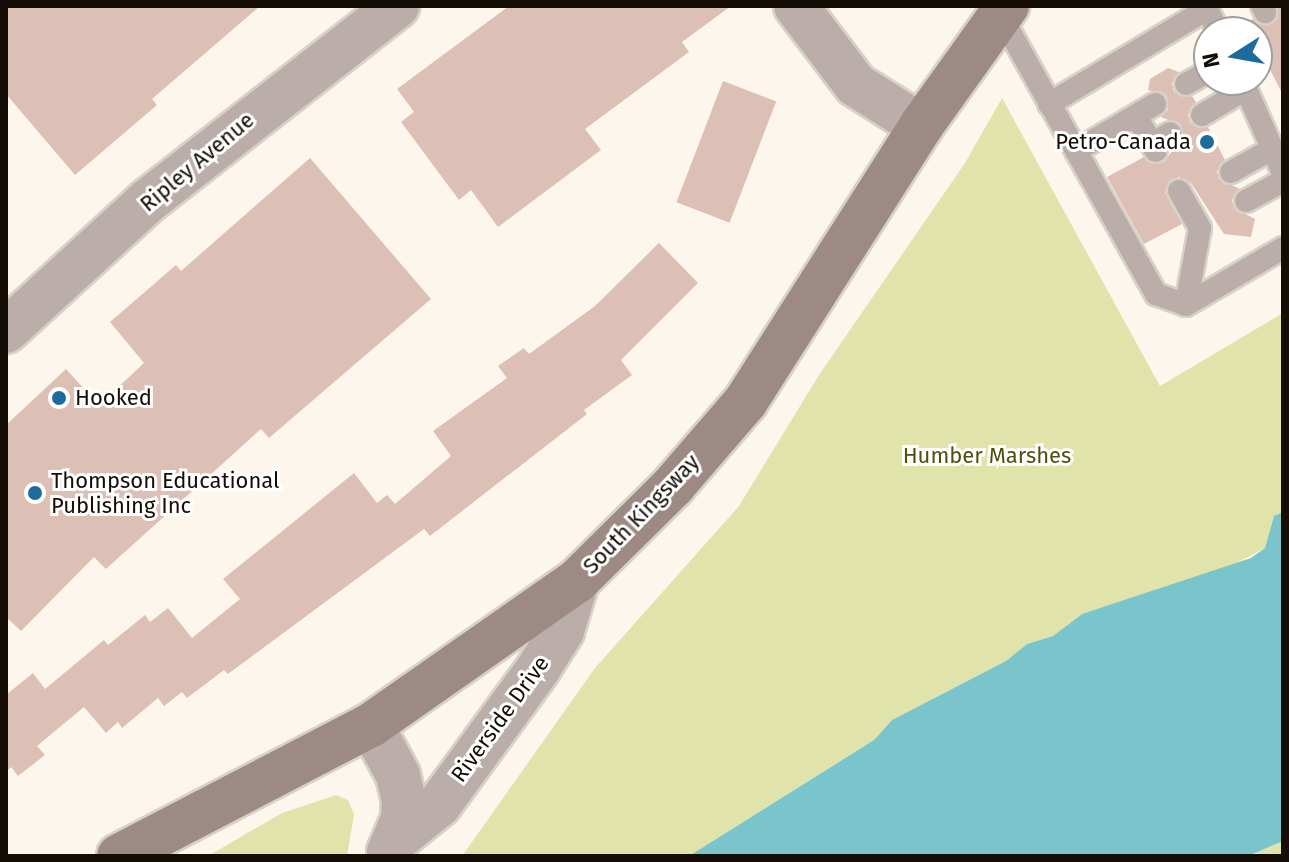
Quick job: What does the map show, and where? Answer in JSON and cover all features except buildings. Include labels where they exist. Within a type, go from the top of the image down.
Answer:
[{"type":"street","name":"Ripley Avenue","points":[[6,331],[149,200],[397,6]]},
{"type":"street","points":[[796,6],[856,85],[921,126]]},
{"type":"street","name":"South Kingsway","points":[[119,856],[371,725],[577,581],[673,486],[746,401],[921,126],[1004,10]]},
{"type":"street","name":"Riverside Drive","points":[[391,848],[439,805],[538,669],[562,631],[577,581]]},
{"type":"street","name":"Riverside Drive","points":[[371,725],[401,785],[403,819],[391,848]]},
{"type":"lane","points":[[1049,104],[1207,7]]},
{"type":"lane","points":[[1004,10],[1049,104],[1156,294],[1186,305]]},
{"type":"lane","points":[[1186,84],[1193,80]]},
{"type":"lane","points":[[1202,115],[1228,96]]},
{"type":"lane","points":[[1249,96],[1283,173]]},
{"type":"lane","points":[[1076,151],[1145,110],[1159,143]]},
{"type":"lane","points":[[1231,172],[1272,149]]},
{"type":"lane","points":[[1246,201],[1283,181]]},
{"type":"lane","points":[[1186,305],[1208,223],[1188,193]]},
{"type":"lane","points":[[1186,305],[1283,248]]},
{"type":"green space","name":"Humber Marshes","points":[[1002,98],[1160,386],[1283,313],[1283,512],[1274,516],[1265,548],[1217,573],[1082,614],[1053,636],[1027,644],[1006,661],[892,720],[874,740],[689,856],[462,856],[595,668],[739,506],[819,375],[965,163]]},
{"type":"green space","points":[[336,795],[348,800],[354,814],[347,856],[208,856],[282,813]]},
{"type":"green space","points":[[1283,841],[1283,856],[1248,856]]},
{"type":"water","points":[[1283,512],[1283,841],[1248,856],[689,856],[874,740],[892,720],[1006,661],[1027,644],[1053,636],[1082,614],[1251,558],[1265,548],[1274,516]]},
{"type":"place","name":"Petro-Canada","points":[[1207,142]]},
{"type":"place","name":"Hooked","points":[[59,398]]},
{"type":"place","name":"Thompson Educational Publishing Inc","points":[[35,493]]}]
